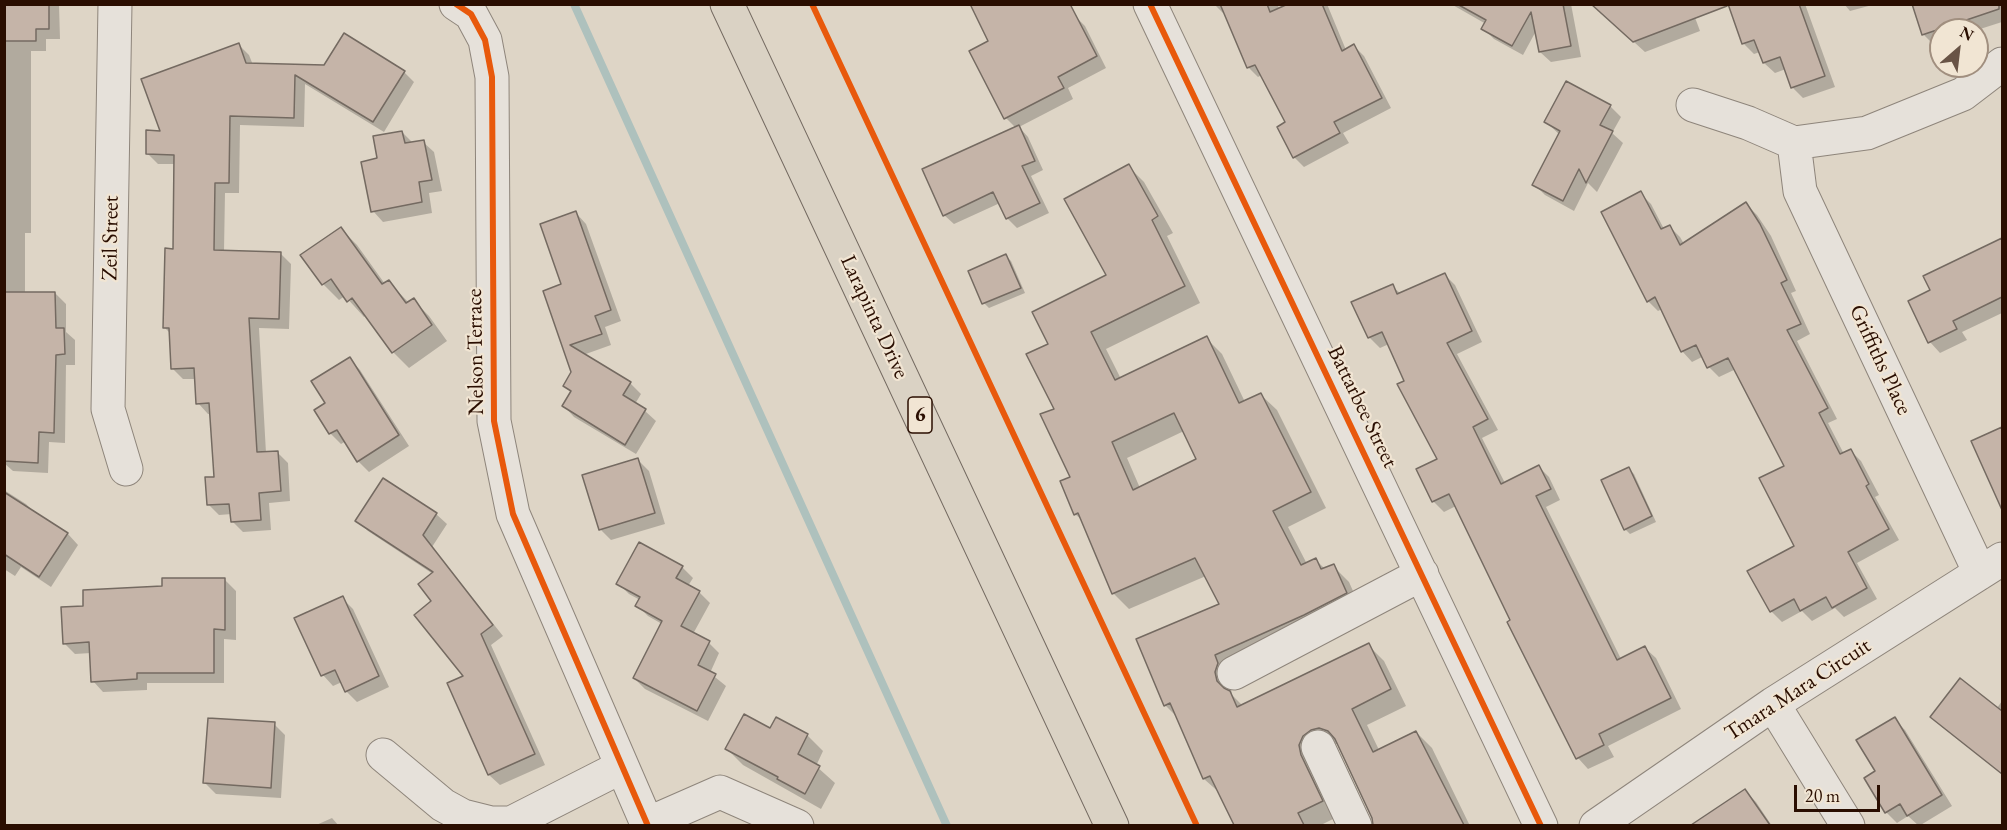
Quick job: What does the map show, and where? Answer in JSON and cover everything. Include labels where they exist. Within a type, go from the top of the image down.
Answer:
[{"type":"main road","name":"Larapinta Drive","points":[[727,4],[1112,825]]},
{"type":"street","name":"Zeil Street","points":[[115,4],[108,410],[126,469]]},
{"type":"street","name":"Nelson Terrace","points":[[456,4],[471,14],[485,40],[492,77],[494,421],[513,514],[648,825]]},
{"type":"street","name":"Battarbee Street","points":[[1150,4],[1540,825]]},
{"type":"street","points":[[1693,105],[1748,123],[1794,143],[1867,133],[1963,94],[2002,64]]},
{"type":"street","name":"Griffiths Place","points":[[1794,143],[1800,191],[1991,566]]},
{"type":"street","name":"Tmara Mara Circuit","points":[[1596,825],[1773,704],[1991,566]]},
{"type":"street","points":[[1234,673],[1422,574]]},
{"type":"street","points":[[1773,704],[1848,825]]},
{"type":"street","points":[[1318,747],[1355,825]]},
{"type":"street","points":[[383,755],[443,805],[463,816],[491,823],[511,823],[621,767]]},
{"type":"street","points":[[648,825],[720,792],[797,825]]},
{"type":"building","points":[[4,4],[49,4],[49,29],[36,29],[36,41],[4,41]]},
{"type":"building","points":[[970,4],[1070,4],[1097,56],[1058,77],[1064,88],[1004,119],[969,51],[988,41]]},
{"type":"building","points":[[1220,4],[1267,4],[1270,12],[1288,4],[1322,4],[1342,51],[1354,44],[1382,98],[1334,122],[1340,133],[1293,158],[1277,127],[1285,122],[1255,65],[1247,68]]},
{"type":"building","points":[[1457,4],[1563,4],[1571,46],[1539,52],[1531,12],[1512,46],[1481,29],[1486,20]]},
{"type":"building","points":[[1591,4],[1726,4],[1727,6],[1633,42]]},
{"type":"building","points":[[1728,4],[1799,4],[1825,76],[1791,88],[1780,57],[1763,63],[1754,40],[1742,44]]},
{"type":"building","points":[[1912,4],[1999,4],[1999,9],[1972,18],[1929,18],[1929,33],[1922,35]]},
{"type":"building","points":[[344,33],[405,71],[373,122],[295,75],[294,118],[230,116],[229,183],[215,183],[214,250],[281,252],[279,319],[249,318],[257,452],[278,451],[281,491],[259,493],[261,520],[231,522],[229,504],[207,505],[205,477],[214,477],[209,403],[196,404],[194,368],[171,369],[169,328],[163,328],[165,248],[173,249],[174,155],[146,154],[146,130],[160,131],[141,79],[239,43],[246,63],[324,65]]},
{"type":"building","points":[[1566,81],[1611,105],[1600,125],[1613,131],[1586,183],[1579,169],[1563,201],[1532,185],[1560,131],[1544,122]]},
{"type":"building","points":[[1019,125],[1035,161],[1022,166],[1040,203],[1006,219],[993,192],[943,216],[922,169]]},
{"type":"building","points":[[402,131],[405,143],[424,140],[432,180],[419,182],[422,202],[371,212],[361,162],[377,158],[373,136]]},
{"type":"building","points":[[1129,164],[1158,216],[1152,220],[1185,286],[1091,332],[1115,380],[1207,336],[1239,403],[1261,393],[1311,492],[1273,511],[1301,565],[1316,558],[1321,569],[1334,564],[1347,593],[1215,655],[1218,663],[1215,672],[1217,681],[1230,691],[1237,707],[1369,643],[1391,689],[1352,709],[1373,752],[1416,731],[1464,825],[1373,825],[1372,818],[1335,739],[1328,731],[1319,728],[1303,736],[1299,745],[1301,755],[1323,801],[1298,813],[1304,825],[1234,825],[1210,776],[1203,779],[1170,703],[1164,706],[1136,639],[1219,604],[1195,558],[1112,594],[1078,513],[1074,515],[1060,481],[1070,477],[1040,414],[1054,409],[1026,354],[1048,344],[1032,312],[1106,275],[1064,199]],"holes":[[[1174,413],[1196,459],[1133,490],[1112,442]]]},
{"type":"building","points":[[1641,191],[1661,229],[1670,225],[1680,245],[1746,202],[1760,224],[1787,280],[1781,283],[1801,324],[1787,330],[1828,408],[1819,413],[1840,454],[1851,449],[1869,484],[1866,486],[1889,529],[1848,552],[1867,588],[1832,608],[1826,597],[1800,611],[1794,599],[1770,612],[1747,571],[1794,546],[1759,478],[1784,466],[1728,358],[1707,368],[1696,345],[1681,352],[1655,297],[1647,302],[1601,212]]},
{"type":"building","points":[[576,211],[611,310],[595,316],[602,334],[570,345],[631,382],[623,395],[646,409],[625,445],[562,406],[571,391],[563,386],[571,372],[543,291],[561,284],[540,224]]},
{"type":"building","points":[[341,227],[382,284],[389,280],[406,303],[414,298],[432,325],[392,353],[352,298],[347,302],[331,279],[322,285],[300,255]]},
{"type":"building","points":[[2002,238],[2002,297],[1953,321],[1957,329],[1928,343],[1908,301],[1930,290],[1923,276]]},
{"type":"building","points":[[1006,254],[1021,288],[982,304],[968,271]]},
{"type":"building","points":[[1445,273],[1472,331],[1447,343],[1488,419],[1473,427],[1501,484],[1539,465],[1551,489],[1536,496],[1617,660],[1645,646],[1671,698],[1599,734],[1604,745],[1576,759],[1507,622],[1510,620],[1449,494],[1432,502],[1416,469],[1437,459],[1397,384],[1404,381],[1382,332],[1368,338],[1351,302],[1393,284],[1397,294]]},
{"type":"building","points":[[4,292],[55,292],[56,328],[64,328],[65,354],[56,355],[54,433],[39,432],[38,463],[4,461]]},
{"type":"building","points":[[350,357],[399,435],[357,462],[337,430],[329,434],[314,410],[325,403],[311,381]]},
{"type":"building","points":[[2002,427],[2002,510],[1971,441]]},
{"type":"building","points":[[638,458],[655,513],[599,530],[582,475]]},
{"type":"building","points":[[1629,467],[1652,516],[1624,530],[1601,480]]},
{"type":"building","points":[[383,478],[437,513],[423,535],[493,625],[481,634],[535,754],[488,775],[447,683],[463,676],[414,615],[431,601],[418,584],[433,572],[355,521]]},
{"type":"building","points":[[4,492],[68,533],[39,577],[4,554]]},
{"type":"building","points":[[639,542],[683,566],[676,578],[700,591],[681,626],[710,641],[698,665],[716,674],[697,711],[633,678],[662,621],[635,606],[640,597],[616,584]]},
{"type":"building","points":[[162,578],[225,578],[225,630],[214,629],[214,673],[137,673],[137,679],[91,682],[89,642],[63,644],[61,607],[83,606],[83,590],[162,586]]},
{"type":"building","points":[[343,596],[379,676],[345,692],[335,670],[321,676],[294,618]]},
{"type":"building","points":[[1960,678],[2002,711],[2002,774],[1930,717]]},
{"type":"building","points":[[744,714],[770,728],[776,717],[808,734],[798,754],[820,766],[805,794],[725,749]]},
{"type":"building","points":[[1895,717],[1942,795],[1907,816],[1900,804],[1885,813],[1864,778],[1875,771],[1856,740]]},
{"type":"building","points":[[208,718],[275,722],[271,788],[203,783]]},
{"type":"building","points":[[1745,789],[1770,825],[1691,825]]},
{"type":"waterway","points":[[574,4],[947,826]]},
{"type":"cycle path","points":[[456,4],[471,14],[485,40],[492,77],[494,421],[513,514],[648,826]]},
{"type":"cycle path","points":[[812,4],[1197,826]]},
{"type":"cycle path","points":[[1150,4],[1541,826]]}]
